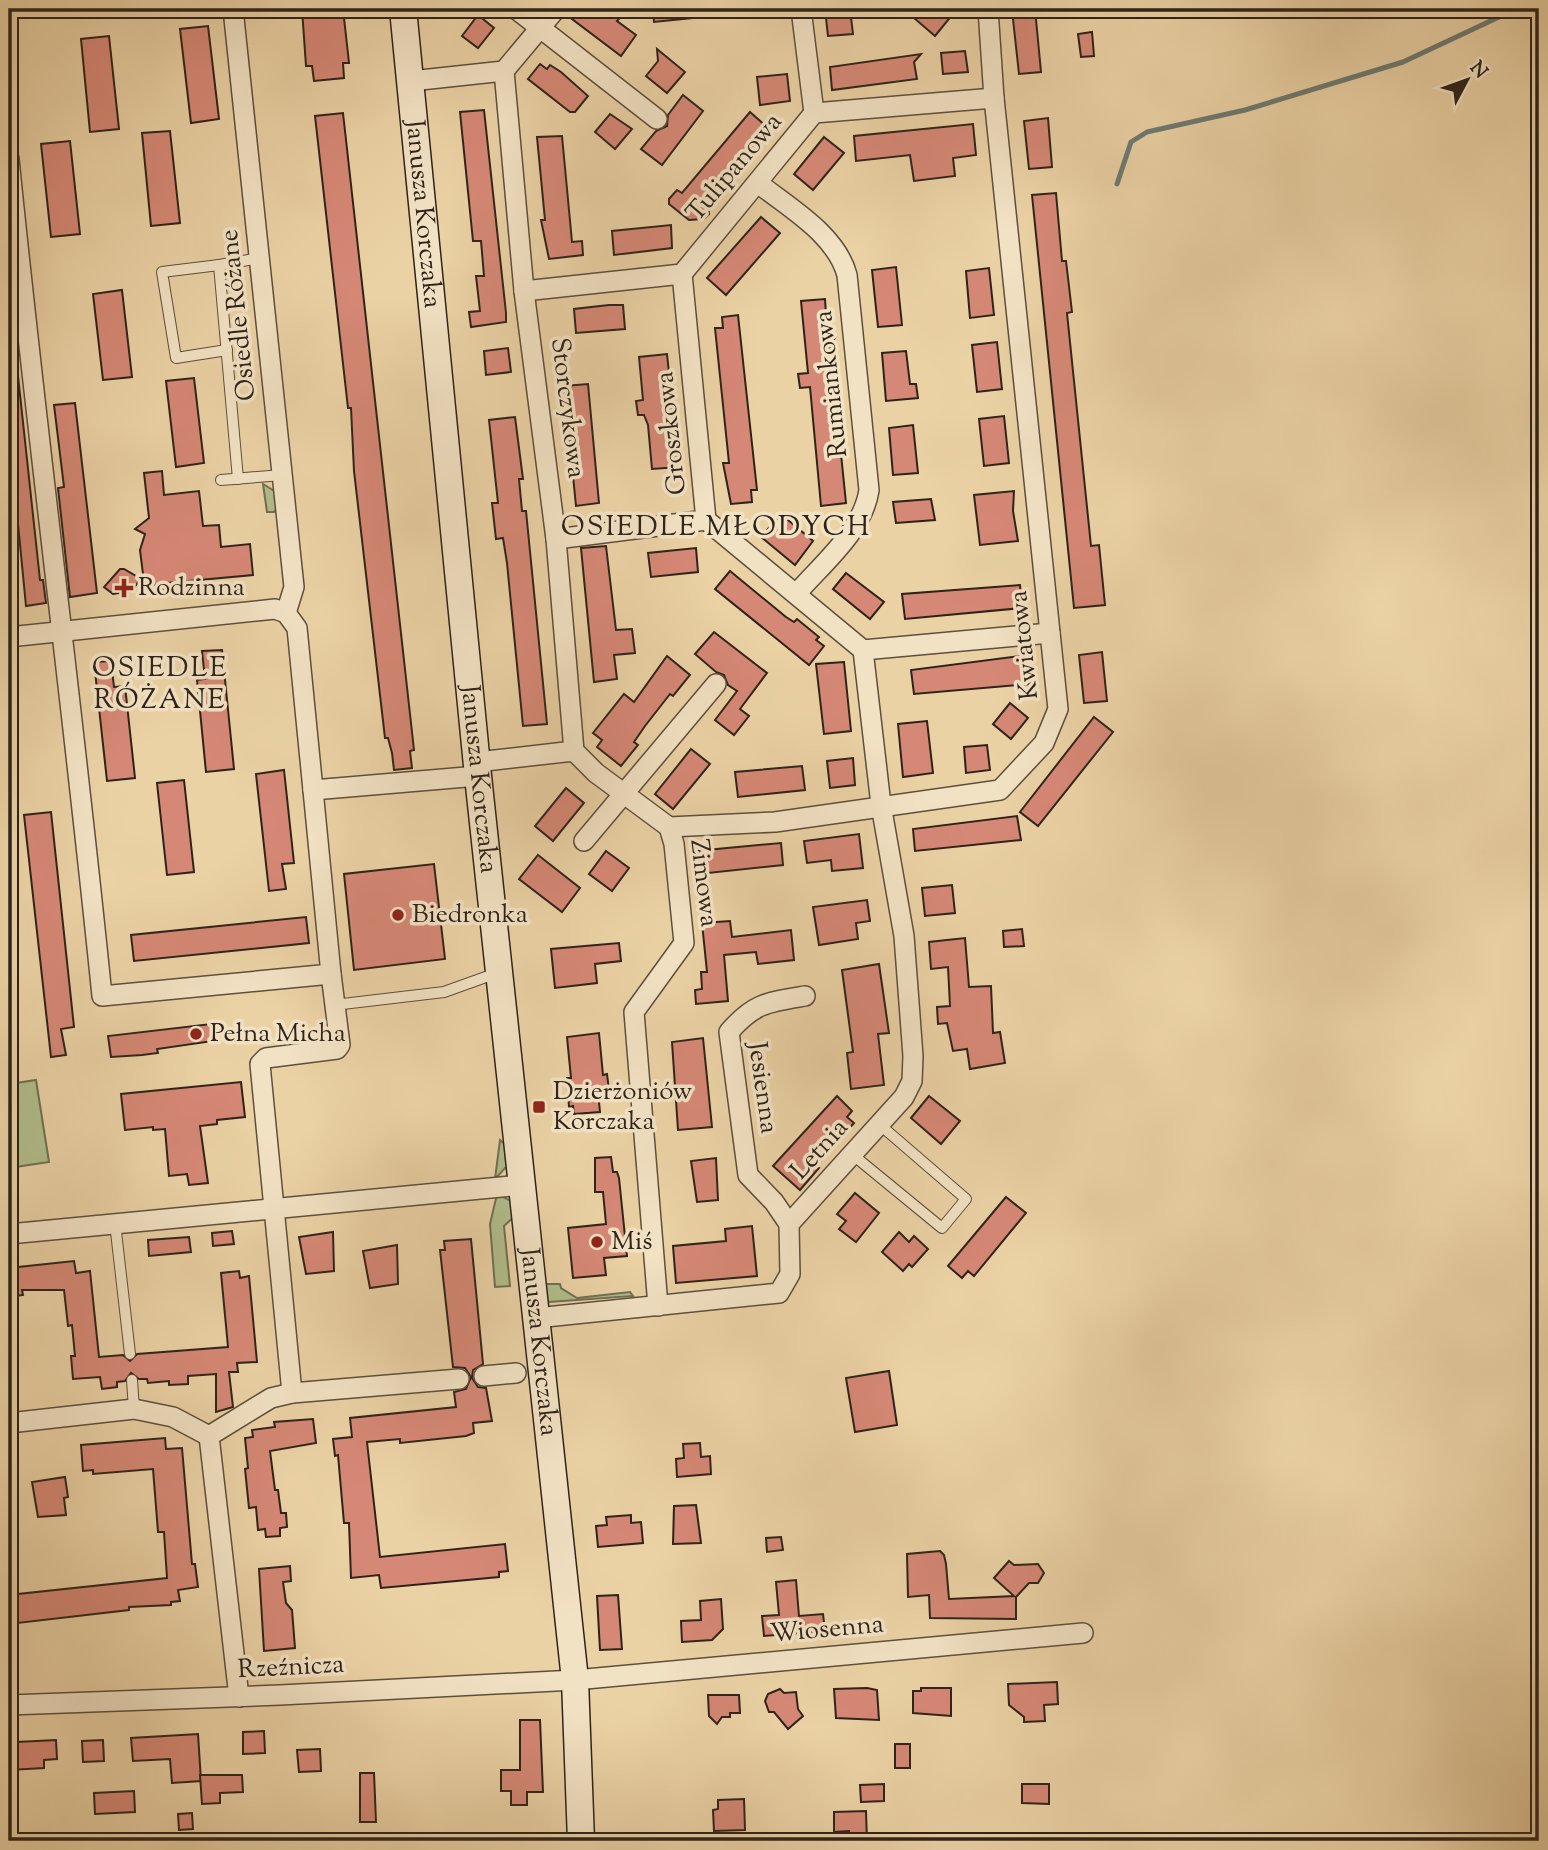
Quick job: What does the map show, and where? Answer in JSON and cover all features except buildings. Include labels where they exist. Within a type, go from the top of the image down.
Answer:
[{"type":"street","name":"Osiedle Różane","points":[[233,9],[248,178],[260,258],[294,587],[286,613]]},
{"type":"street","name":"Janusza Korczaka","points":[[403,9],[478,769],[536,1318],[528,1372],[576,1680],[581,1841]]},
{"type":"street","points":[[516,9],[657,119]]},
{"type":"street","points":[[411,81],[504,71],[556,9]]},
{"type":"street","points":[[801,9],[814,113]]},
{"type":"street","name":"Kwiatowa","points":[[669,827],[775,822],[1000,790],[1044,743],[1058,709],[994,98],[988,9]]},
{"type":"street","name":"Storczykowa","points":[[504,71],[524,291],[556,539],[574,751]]},
{"type":"street","name":"Tulipanowa","points":[[682,274],[814,113],[994,98]]},
{"type":"street","points":[[9,159],[38,443],[62,631],[102,996],[331,974]]},
{"type":"street","name":"Rumiankowa","points":[[758,183],[827,239],[842,258],[869,490],[867,508],[858,522],[797,593]]},
{"type":"street","points":[[524,291],[682,274]]},
{"type":"street","name":"Groszkowa","points":[[682,274],[706,520],[863,650]]},
{"type":"street","points":[[556,539],[706,520]]},
{"type":"street","points":[[9,637],[262,609],[275,609],[286,613],[297,628],[340,1045],[337,1049],[266,1058],[260,1065],[272,1210],[292,1393]]},
{"type":"street","points":[[881,805],[863,650],[1050,633]]},
{"type":"street","points":[[584,841],[716,684]]},
{"type":"street","points":[[313,790],[478,769],[574,751],[624,794],[669,827]]},
{"type":"street","name":"Letnia","points":[[789,1224],[904,1097],[912,1082],[913,1056],[904,936],[881,805]]},
{"type":"street","name":"Zimowa","points":[[659,1306],[634,1012],[684,943],[674,844],[669,827]]},
{"type":"street","name":"Jesienna","points":[[789,1224],[774,1202],[748,1174],[729,1032],[745,1014],[761,1004],[805,996]]},
{"type":"street","points":[[9,1234],[522,1185]]},
{"type":"street","points":[[536,1318],[779,1293],[790,1274],[789,1224]]},
{"type":"street","points":[[485,1376],[528,1372]]},
{"type":"street","points":[[209,1436],[271,1398],[292,1393],[459,1379]]},
{"type":"street","points":[[9,1423],[134,1409],[173,1417],[209,1436]]},
{"type":"street","points":[[209,1436],[239,1697]]},
{"type":"street","name":"Wiosenna","points":[[576,1680],[1083,1633]]},
{"type":"street","name":"Rzeźnicza","points":[[9,1705],[239,1697],[576,1680]]},
{"type":"lane","points":[[227,350],[176,358],[162,272],[260,258]]},
{"type":"lane","points":[[219,265],[238,479]]},
{"type":"lane","points":[[221,480],[282,475]]},
{"type":"lane","points":[[334,1005],[444,992],[501,972]]},
{"type":"lane","points":[[853,1155],[942,1228],[966,1199],[879,1124]]},
{"type":"lane","points":[[115,1222],[130,1354]]},
{"type":"lane","points":[[132,1380],[134,1409]]},
{"type":"green space","points":[[263,484],[276,492],[278,508],[274,512],[267,512]]},
{"type":"green space","points":[[36,1080],[49,1162],[9,1168],[9,1084]]},
{"type":"green space","points":[[500,1140],[507,1146],[508,1165],[495,1179]]},
{"type":"green space","points":[[497,1194],[511,1201],[517,1214],[504,1226],[510,1286],[495,1287],[490,1224]]},
{"type":"green space","points":[[543,1284],[560,1284],[561,1288],[577,1298],[630,1292],[633,1296],[549,1302],[545,1298]]},
{"type":"waterway","points":[[1117,184],[1131,142],[1147,132],[1245,110],[1403,62],[1516,9]]},
{"type":"place","name":"Rodzinna","points":[[124,588]]},
{"type":"place","name":"Biedronka","points":[[398,915]]},
{"type":"place","name":"Pełna Micha","points":[[196,1034]]},
{"type":"place","name":"Dzierżoniów Korczaka","points":[[539,1107]]},
{"type":"place","name":"Miś","points":[[597,1242]]},
{"type":"district","name":"OSIEDLE MŁODYCH","points":[[716,528]]},
{"type":"district","name":"OSIEDLE RÓŻANE","points":[[160,685]]}]
